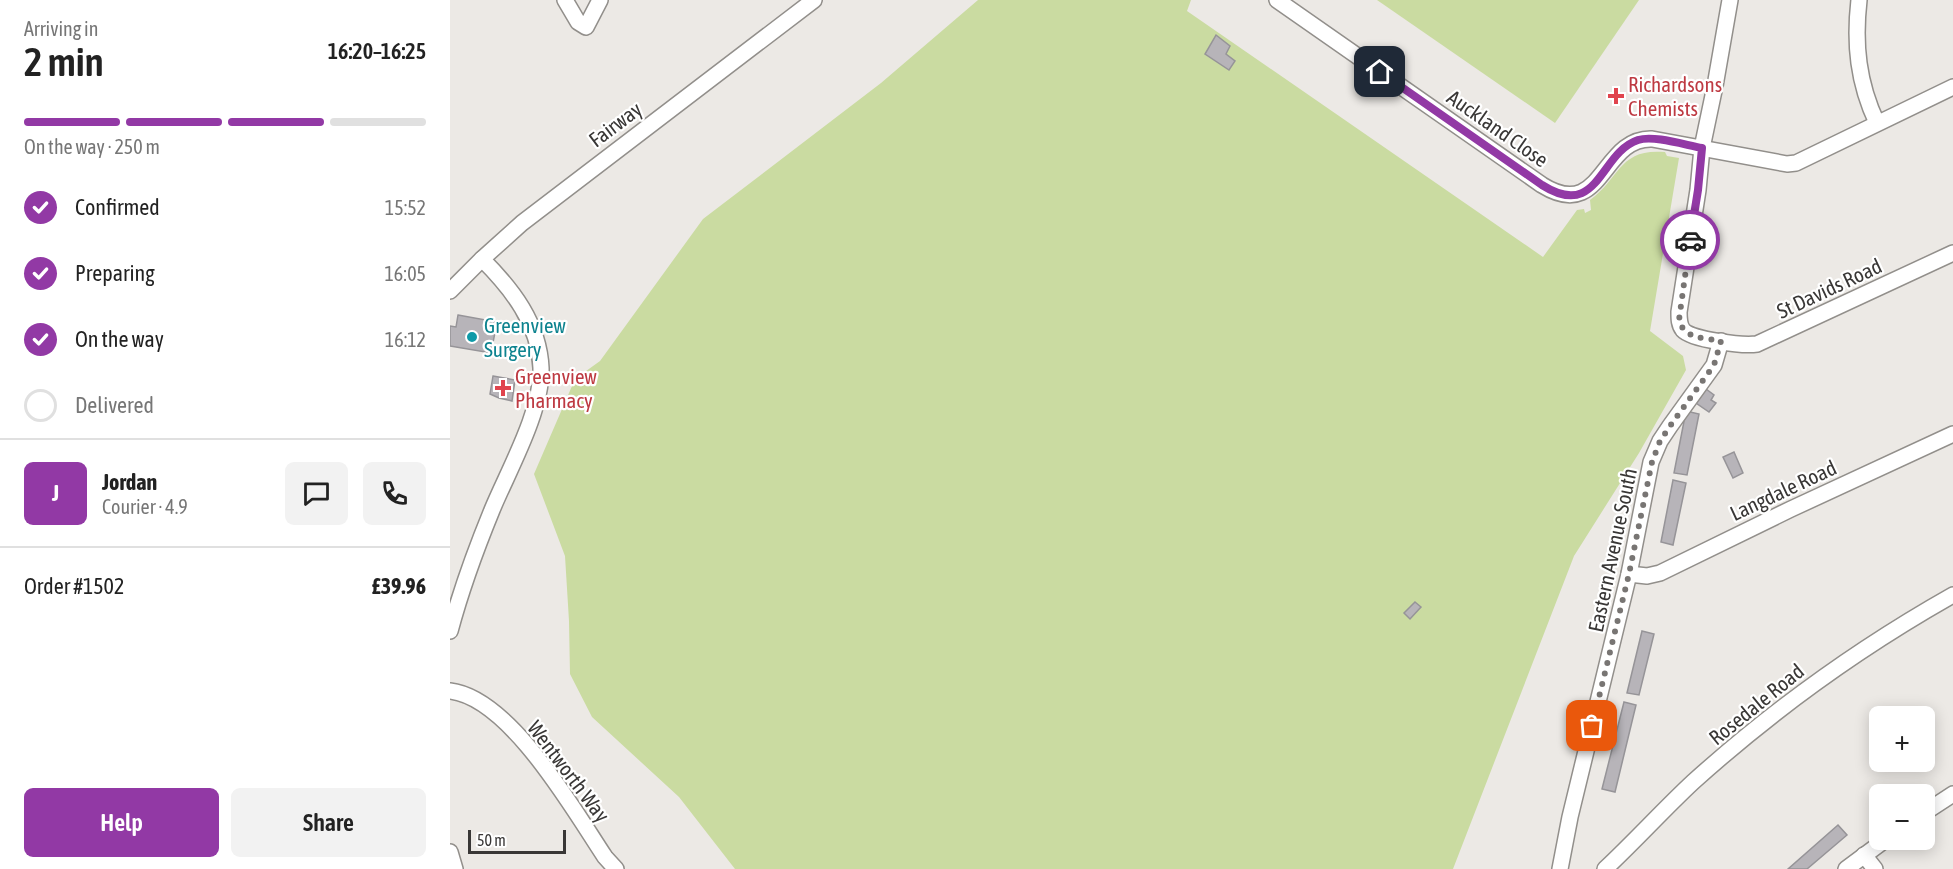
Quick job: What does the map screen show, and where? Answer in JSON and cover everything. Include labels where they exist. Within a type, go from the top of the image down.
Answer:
[{"type":"street","points":[[565,0],[578,22],[586,27],[600,0]]},
{"type":"street","name":"Fairway","points":[[450,291],[482,259],[562,191],[814,0]]},
{"type":"street","name":"Auckland Close","points":[[1277,0],[1537,182],[1557,193],[1575,194],[1590,188],[1620,151],[1639,140],[1652,139],[1787,164],[1796,163],[1953,87]]},
{"type":"street","points":[[1721,341],[1689,334],[1682,329],[1679,320],[1702,148],[1716,86],[1730,0]]},
{"type":"street","points":[[1859,0],[1857,38],[1859,69],[1869,107],[1877,123]]},
{"type":"street","name":"St Davids Road","points":[[1721,341],[1745,345],[1757,344],[1953,253]]},
{"type":"street","points":[[450,631],[492,511],[526,431],[540,382],[539,357],[526,314],[514,293],[482,259]]},
{"type":"street","name":"Eastern Avenue South","points":[[1560,869],[1629,574],[1648,474],[1660,441],[1714,365],[1721,341]]},
{"type":"street","name":"Langdale Road","points":[[1629,574],[1647,576],[1660,573],[1953,434]]},
{"type":"street","name":"Rosedale Road","points":[[1605,869],[1692,784],[1774,713],[1868,646],[1953,595]]},
{"type":"street","name":"Wentworth Way","points":[[450,691],[477,699],[510,727],[536,755],[605,857],[616,869]]},
{"type":"street","points":[[1935,806],[1953,794]]},
{"type":"street","points":[[1846,869],[1871,850]]},
{"type":"street","points":[[450,852],[455,869]]},
{"type":"street","points":[[1864,855],[1875,869]]},
{"type":"green space","points":[[978,0],[1191,0],[1187,11],[1543,257],[1577,210],[1584,209],[1585,213],[1591,210],[1590,200],[1629,159],[1650,152],[1665,152],[1667,156],[1679,158],[1650,331],[1683,356],[1686,370],[1639,453],[1574,556],[1453,869],[735,869],[679,797],[592,717],[570,674],[565,556],[534,474],[575,379],[600,361],[703,219],[881,83]]},
{"type":"green space","points":[[1377,0],[1639,0],[1555,123]]},
{"type":"building","points":[[1216,35],[1230,46],[1226,54],[1235,61],[1229,70],[1205,54]]},
{"type":"building","name":"Greenview Surgery","points":[[458,315],[497,322],[491,353],[450,346],[450,326],[456,327]]},
{"type":"building","points":[[493,376],[515,380],[512,401],[490,394]]},
{"type":"building","points":[[1706,389],[1714,395],[1711,400],[1716,403],[1709,412],[1696,403]]},
{"type":"building","points":[[1686,411],[1699,414],[1687,475],[1674,473]]},
{"type":"building","points":[[1734,452],[1743,473],[1733,478],[1723,457]]},
{"type":"building","points":[[1673,480],[1686,483],[1673,545],[1661,542]]},
{"type":"building","points":[[1415,602],[1421,607],[1410,619],[1404,613]]},
{"type":"building","points":[[1642,631],[1654,634],[1639,695],[1627,693]]},
{"type":"building","points":[[1624,702],[1636,705],[1615,792],[1602,789]]},
{"type":"building","points":[[1838,825],[1847,835],[1807,869],[1788,869]]},
{"type":"way so far","points":[[1592,726],[1614,641],[1652,462],[1660,441],[1712,370],[1718,356],[1721,341],[1689,334],[1680,325],[1679,312],[1690,240]]},
{"type":"place","name":"Richardsons Chemists","points":[[1616,96]]},
{"type":"place","name":"Greenview Surgery","points":[[472,337]]},
{"type":"place","name":"Greenview Pharmacy","points":[[503,388]]},
{"type":"route","points":[[1380,72],[1542,185],[1557,193],[1575,194],[1590,188],[1625,146],[1639,140],[1652,139],[1702,148],[1690,240]]}]
